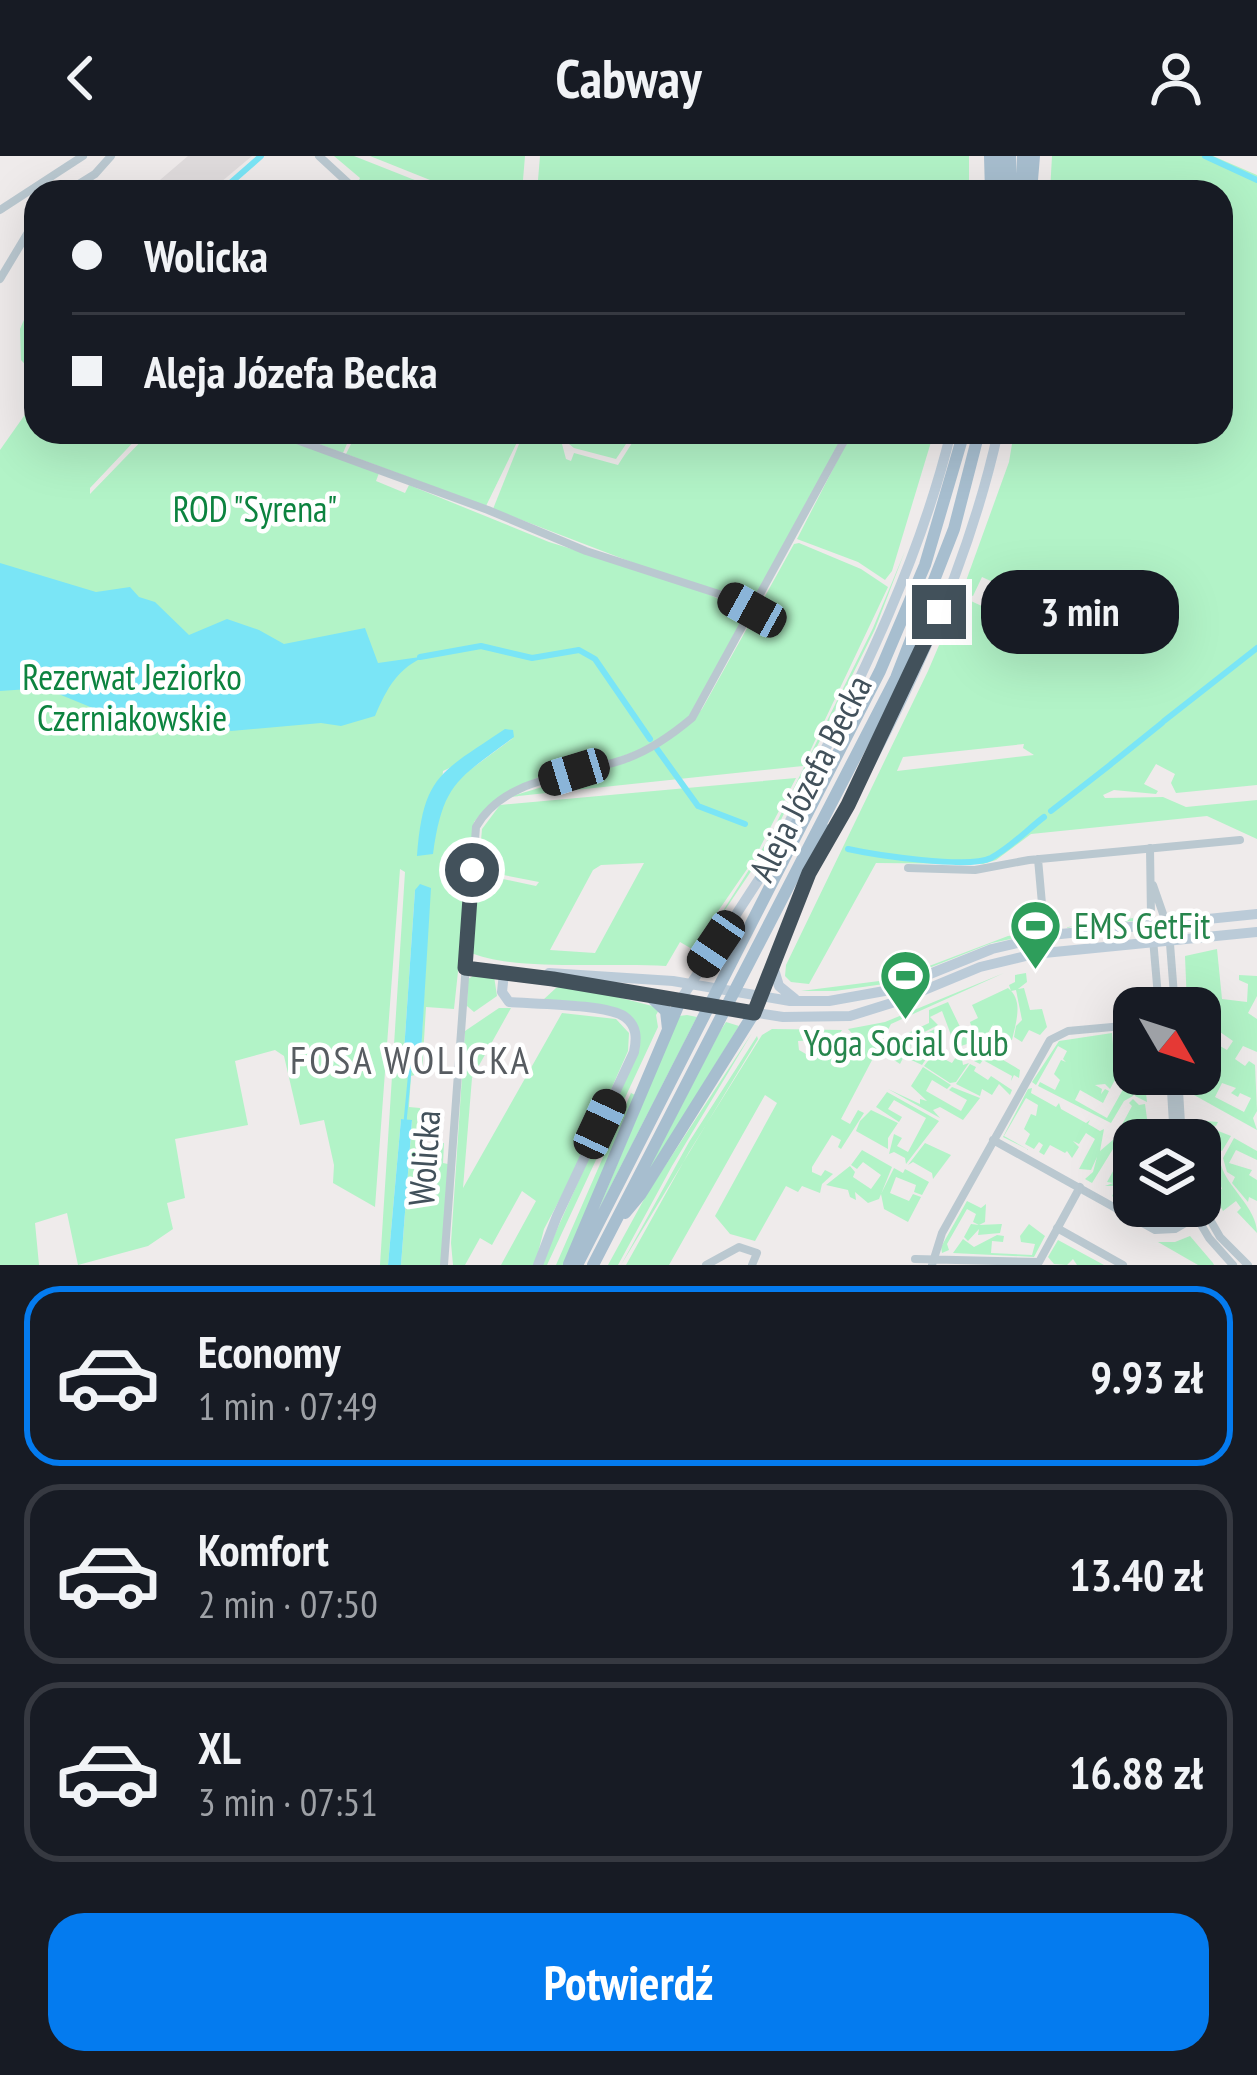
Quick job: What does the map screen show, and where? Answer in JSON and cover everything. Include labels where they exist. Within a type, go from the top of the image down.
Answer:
[{"type":"main road","name":"Aleja Józefa Becka","points":[[675,999],[761,876],[890,618],[921,538],[948,444]]},
{"type":"main road","name":"Aleja Józefa Becka","points":[[736,974],[880,671],[925,565],[960,444]]},
{"type":"main road","name":"Aleja Józefa Becka","points":[[593,1265],[710,1024],[845,778],[916,632],[954,530],[978,444]]},
{"type":"main road","name":"Aleja Józefa Becka","points":[[754,1013],[809,873],[848,805],[929,636],[973,520],[995,444]]},
{"type":"main road","points":[[809,873],[845,778]]},
{"type":"main road","points":[[761,876],[824,782]]},
{"type":"main road","points":[[528,975],[593,973],[798,1001],[861,998],[1021,941],[1151,922],[1257,914]]},
{"type":"main road","points":[[538,1265],[556,1216],[634,1052],[636,1037],[630,1021],[615,1012],[509,1002],[502,992],[504,973],[754,1013],[850,1016],[1007,959],[1257,932]]},
{"type":"main road","points":[[773,964],[779,986],[798,1001]]},
{"type":"main road","points":[[650,996],[669,1018],[667,1035]]},
{"type":"main road","points":[[573,1265],[667,1035],[675,999]]},
{"type":"main road","points":[[612,1227],[640,1196],[754,1013]]},
{"type":"main road","name":"Aleja Józefa Becka","points":[[573,1265],[710,1024]]},
{"type":"street","points":[[46,180],[83,156]]},
{"type":"street","points":[[85,180],[112,156]]},
{"type":"street","points":[[319,156],[345,180]]},
{"type":"street","points":[[0,279],[24,238]]},
{"type":"street","points":[[308,444],[586,551],[725,596],[752,610]]},
{"type":"street","name":"Wolicka","points":[[444,1265],[474,838],[482,817],[512,792],[625,759],[680,728],[698,711],[843,444]]},
{"type":"street","points":[[908,868],[975,870],[1038,859],[1240,840]]},
{"type":"street","points":[[1150,848],[1158,987]]},
{"type":"street","points":[[1038,859],[1043,915]]},
{"type":"street","points":[[1152,884],[1167,921],[1174,987]]},
{"type":"street","points":[[465,968],[504,973]]},
{"type":"street","points":[[932,1263],[941,1233],[1053,1037],[1113,1027]]},
{"type":"street","points":[[993,1140],[1113,1205]]},
{"type":"street","points":[[915,1259],[1035,1263],[1044,1256],[1080,1186]]},
{"type":"street","points":[[1210,1227],[1233,1265]]},
{"type":"street","points":[[1213,1227],[1248,1265]]},
{"type":"street","points":[[1057,1228],[1124,1265]]},
{"type":"street","points":[[706,1265],[740,1247],[757,1253],[752,1265]]},
{"type":"shaded area","points":[[188,156],[252,156],[223,180],[160,180]]},
{"type":"green space","points":[[334,156],[354,156],[415,180],[359,180]]},
{"type":"green space","points":[[370,156],[525,156],[523,180],[430,180]]},
{"type":"green space","points":[[540,156],[969,156],[969,180],[538,180]]},
{"type":"green space","points":[[1052,156],[1213,156],[1257,175],[1257,785],[1176,793],[1171,783],[1175,774],[1156,764],[1144,784],[1156,794],[1114,790],[1103,795],[1163,797],[1186,807],[1257,800],[1257,839],[1207,816],[1031,834],[983,864],[876,863],[809,984],[791,982],[785,976],[786,965],[960,596],[984,607],[995,583],[982,577],[973,596],[962,592],[1012,444],[1233,444],[1233,180],[1051,180]],"holes":[[[1024,744],[1034,755],[897,771],[903,757]]]},
{"type":"green space","points":[[24,320],[24,363],[21,360]]},
{"type":"green space","points":[[24,416],[24,444],[132,444],[90,488],[90,494],[138,444],[303,444],[379,473],[376,481],[405,493],[409,485],[549,542],[688,585],[743,610],[745,617],[711,685],[680,726],[627,754],[605,762],[603,756],[533,780],[501,797],[474,822],[454,1009],[426,1007],[422,1073],[411,1076],[409,1107],[420,1108],[418,1144],[444,1143],[443,1163],[448,1164],[441,1265],[401,1265],[412,1121],[401,1119],[388,1265],[380,1265],[405,872],[400,869],[375,1207],[333,1183],[324,1120],[300,1125],[284,1056],[275,1050],[235,1061],[248,1125],[175,1139],[185,1198],[167,1203],[173,1229],[148,1246],[78,1265],[67,1213],[35,1223],[39,1265],[0,1265],[0,450]],"holes":[[[513,738],[455,781],[439,812],[443,771]],[[415,890],[427,939],[420,1069],[403,1066]]]},
{"type":"green space","points":[[319,444],[347,444],[343,453]]},
{"type":"green space","points":[[351,444],[516,444],[486,506],[346,454]]},
{"type":"green space","points":[[519,444],[562,444],[571,461],[574,453],[618,465],[631,444],[839,444],[751,608],[493,509]]},
{"type":"green space","points":[[569,444],[626,444],[616,459]]},
{"type":"green space","points":[[846,444],[930,444],[892,571],[885,580],[858,562],[797,539]]},
{"type":"green space","points":[[794,544],[861,569],[888,587],[803,766],[509,797],[622,763],[687,724],[702,709]]},
{"type":"green space","points":[[905,551],[875,629],[768,846],[702,944],[769,838],[873,628]]},
{"type":"green space","points":[[796,778],[754,859],[692,949],[680,942],[666,966],[537,964],[469,952],[475,880],[503,879],[536,886],[539,882],[478,875],[482,829],[500,805]],"holes":[[[644,863],[595,953],[550,950],[593,870],[601,865]]]},
{"type":"green space","points":[[1064,928],[992,943],[891,983],[801,991],[895,979],[1008,936]]},
{"type":"green space","points":[[1217,949],[1221,987],[1186,987],[1185,956]]},
{"type":"green space","points":[[478,973],[494,976],[497,996],[474,1012],[467,1006],[468,979]]},
{"type":"green space","points":[[1004,973],[891,1024],[841,1119],[850,1124],[858,1110],[864,1113],[841,1149],[841,1140],[832,1135],[812,1167],[821,1176],[825,1170],[833,1174],[820,1193],[786,1186],[755,1241],[730,1234],[715,1216],[777,1103],[765,1095],[669,1265],[626,1265],[762,1035],[772,1029],[842,1030],[836,1039],[798,1041],[799,1050],[811,1057],[818,1055],[818,1047],[859,1041],[848,1029],[885,1022]]},
{"type":"green space","points":[[1026,973],[1027,982],[1018,989],[1024,988],[1030,1010],[1042,1009],[1047,1027],[1040,1035],[1029,1030],[1022,1042],[1014,1037],[1022,1020],[1016,990],[1011,991],[1009,985],[1015,982],[1015,975]]},
{"type":"green space","points":[[1239,975],[1257,976],[1257,996],[1248,1013],[1257,1019],[1257,1052],[1243,1046],[1235,1059],[1245,1066],[1249,1061],[1255,1065],[1257,1111],[1253,1118],[1257,1130],[1194,1095],[1216,1095],[1244,1112],[1251,1098],[1240,1093],[1238,1097],[1231,1093],[1236,1088],[1221,1085],[1221,1047],[1227,1050],[1233,1041],[1221,1033],[1221,989],[1222,999],[1247,1002],[1248,984]]},
{"type":"green space","points":[[567,984],[660,1008],[658,1027],[547,1265],[541,1265],[636,1053],[634,1020],[543,1000]]},
{"type":"green space","points":[[1008,988],[1017,1004],[1012,1040],[991,1030],[994,1023],[985,1038],[957,1051],[942,1011],[930,1017],[938,1025],[901,1040],[929,1023],[929,1010],[948,1002],[964,1035],[973,1032],[970,1022],[978,1018],[972,1005]]},
{"type":"green space","points":[[499,1008],[511,1008],[472,1078],[463,1188],[562,1013],[616,1019],[629,1033],[628,1051],[544,1229],[535,1265],[501,1265],[536,1201],[522,1191],[492,1245],[480,1238],[465,1265],[453,1265],[465,1031]]},
{"type":"green space","points":[[679,1016],[697,1017],[597,1213]]},
{"type":"green space","points":[[726,1022],[739,1026],[640,1186],[719,1033]]},
{"type":"green space","points":[[935,1029],[942,1033],[938,1036],[945,1053],[927,1057],[927,1051],[917,1047],[912,1055],[926,1059],[922,1065],[905,1057],[903,1047],[902,1056],[897,1055],[903,1058],[900,1064],[888,1056],[899,1041],[909,1047],[906,1043]]},
{"type":"green space","points":[[990,1032],[1011,1041],[1007,1049],[993,1042],[988,1051],[1020,1070],[1019,1078],[1014,1075],[1011,1081],[1012,1076],[983,1060],[980,1064],[974,1061]]},
{"type":"green space","points":[[752,1033],[618,1265],[608,1265],[648,1192]]},
{"type":"green space","points":[[1112,1033],[1113,1084],[1110,1089],[1095,1085],[1102,1089],[1101,1094],[1109,1091],[1103,1103],[1080,1090],[1075,1100],[1107,1118],[1120,1095],[1133,1095],[1111,1123],[1038,1086],[1040,1082],[1055,1090],[1060,1080],[1054,1074],[1061,1060],[1066,1062],[1067,1051],[1058,1046],[1036,1085],[1032,1082],[1059,1041]]},
{"type":"green space","points":[[758,1039],[621,1265],[689,1142]]},
{"type":"green space","points":[[949,1053],[946,1060],[952,1063],[956,1057],[963,1065],[969,1063],[956,1082],[950,1083],[924,1066],[931,1057]]},
{"type":"green space","points":[[970,1064],[988,1080],[991,1076],[1012,1090],[1010,1095],[999,1084],[992,1095],[982,1089],[980,1096],[956,1084]]},
{"type":"green space","points":[[923,1067],[951,1085],[947,1089],[932,1080],[926,1091],[961,1111],[967,1100],[949,1090],[952,1087],[980,1098],[963,1120],[940,1107],[933,1110],[940,1118],[888,1089],[920,1104],[920,1099],[927,1101],[911,1086]]},
{"type":"green space","points":[[1028,1089],[1086,1123],[1090,1120],[1088,1124],[1100,1131],[1104,1129],[1100,1151],[1113,1140],[1113,1149],[1092,1183],[1085,1179],[1093,1172],[1097,1157],[1091,1170],[1079,1169],[1095,1139],[1086,1133],[1079,1144],[1073,1141],[1079,1147],[1072,1158],[1050,1145],[1044,1155],[1039,1142],[1034,1149],[1025,1144],[1030,1134],[1024,1129],[1031,1114],[1036,1116],[1038,1105],[1026,1098],[1004,1136],[1029,1150],[1003,1137]]},
{"type":"green space","points":[[887,1092],[939,1121],[906,1164],[905,1158],[889,1154],[894,1134],[902,1138],[897,1146],[908,1152],[926,1118],[894,1100],[888,1109],[902,1117],[899,1122],[876,1107]]},
{"type":"green space","points":[[631,1093],[635,1095],[565,1265],[556,1265]]},
{"type":"green space","points":[[1133,1099],[1145,1104],[1147,1119],[1125,1119]]},
{"type":"green space","points":[[871,1110],[898,1123],[888,1138],[888,1149],[856,1131]]},
{"type":"green space","points":[[1221,1132],[1231,1136],[1221,1151]]},
{"type":"green space","points":[[1234,1138],[1257,1151],[1257,1160],[1236,1150],[1229,1163],[1252,1170],[1249,1175],[1257,1180],[1257,1201],[1249,1197],[1248,1202],[1232,1183],[1235,1177],[1227,1172],[1223,1158]]},
{"type":"green space","points":[[925,1143],[951,1155],[933,1179],[932,1173],[913,1162],[908,1165]]},
{"type":"green space","points":[[862,1150],[892,1167],[879,1199],[868,1203],[855,1192],[856,1200],[848,1190],[826,1185],[850,1166],[853,1177],[871,1189],[881,1175],[863,1162],[857,1169],[851,1165]]},
{"type":"green space","points":[[1221,1165],[1252,1215],[1257,1233],[1237,1212],[1241,1208],[1236,1201],[1223,1211]]},
{"type":"green space","points":[[894,1168],[929,1182],[922,1195],[914,1192],[916,1185],[896,1177],[890,1193],[909,1201],[913,1194],[921,1197],[908,1222],[884,1209],[881,1194]]},
{"type":"green space","points":[[967,1201],[981,1208],[986,1204],[985,1222],[973,1222],[976,1214],[967,1209],[947,1244],[949,1250],[942,1253],[941,1247]]},
{"type":"green space","points":[[971,1224],[1002,1224],[1000,1233],[978,1235],[979,1229],[968,1241],[964,1237]]},
{"type":"green space","points":[[1029,1224],[1045,1236],[1034,1257],[953,1253],[963,1239],[974,1247],[997,1235],[1004,1236],[1003,1242],[992,1241],[991,1253],[1032,1255],[1035,1244],[1021,1242],[1020,1236]]},
{"type":"green space","points":[[1190,1236],[1214,1265],[1198,1265],[1158,1242]]},
{"type":"green space","points":[[1058,1240],[1104,1265],[1077,1265],[1073,1259],[1067,1265],[1054,1264],[1048,1257]]},
{"type":"water","points":[[0,563],[96,592],[130,587],[139,597],[155,602],[189,635],[227,619],[284,644],[365,628],[378,663],[427,656],[395,680],[375,716],[341,726],[321,723],[231,731],[178,718],[122,720],[44,688],[0,691]]},
{"type":"water","points":[[505,729],[513,730],[514,737],[466,773],[448,796],[433,854],[417,856],[424,808],[440,778]]},
{"type":"water","points":[[420,884],[431,888],[420,1070],[403,1066],[415,890]]},
{"type":"water","points":[[401,1119],[412,1120],[401,1265],[388,1265]]},
{"type":"waterway","points":[[234,180],[261,156]]},
{"type":"waterway","points":[[1205,156],[1257,180]]},
{"type":"waterway","points":[[420,657],[481,646],[532,658],[579,650],[595,659],[650,739]]},
{"type":"waterway","points":[[1164,721],[1257,648]]},
{"type":"waterway","points":[[1111,764],[1162,723]]},
{"type":"waterway","points":[[657,749],[698,806],[745,824]]},
{"type":"waterway","points":[[1051,811],[1110,765]]},
{"type":"waterway","points":[[848,849],[921,860],[979,861],[998,854],[1044,817]]},
{"type":"waterway","points":[[405,1122],[410,1070]]},
{"type":"place","name":"EMS GetFit","points":[[1035,972]]},
{"type":"place","name":"Yoga Social Club","points":[[906,1021]]},
{"type":"district","name":"FOSA WOLICKA","points":[[411,1060]]},
{"type":"route","points":[[472,870],[465,968],[754,1013],[809,873],[848,805],[939,612]]},
{"type":"park label","name":"ROD \"Syrena\"","points":[[255,509]]},
{"type":"park label","name":"Rezerwat Jeziorko Czerniakowskie","points":[[132,698]]}]
